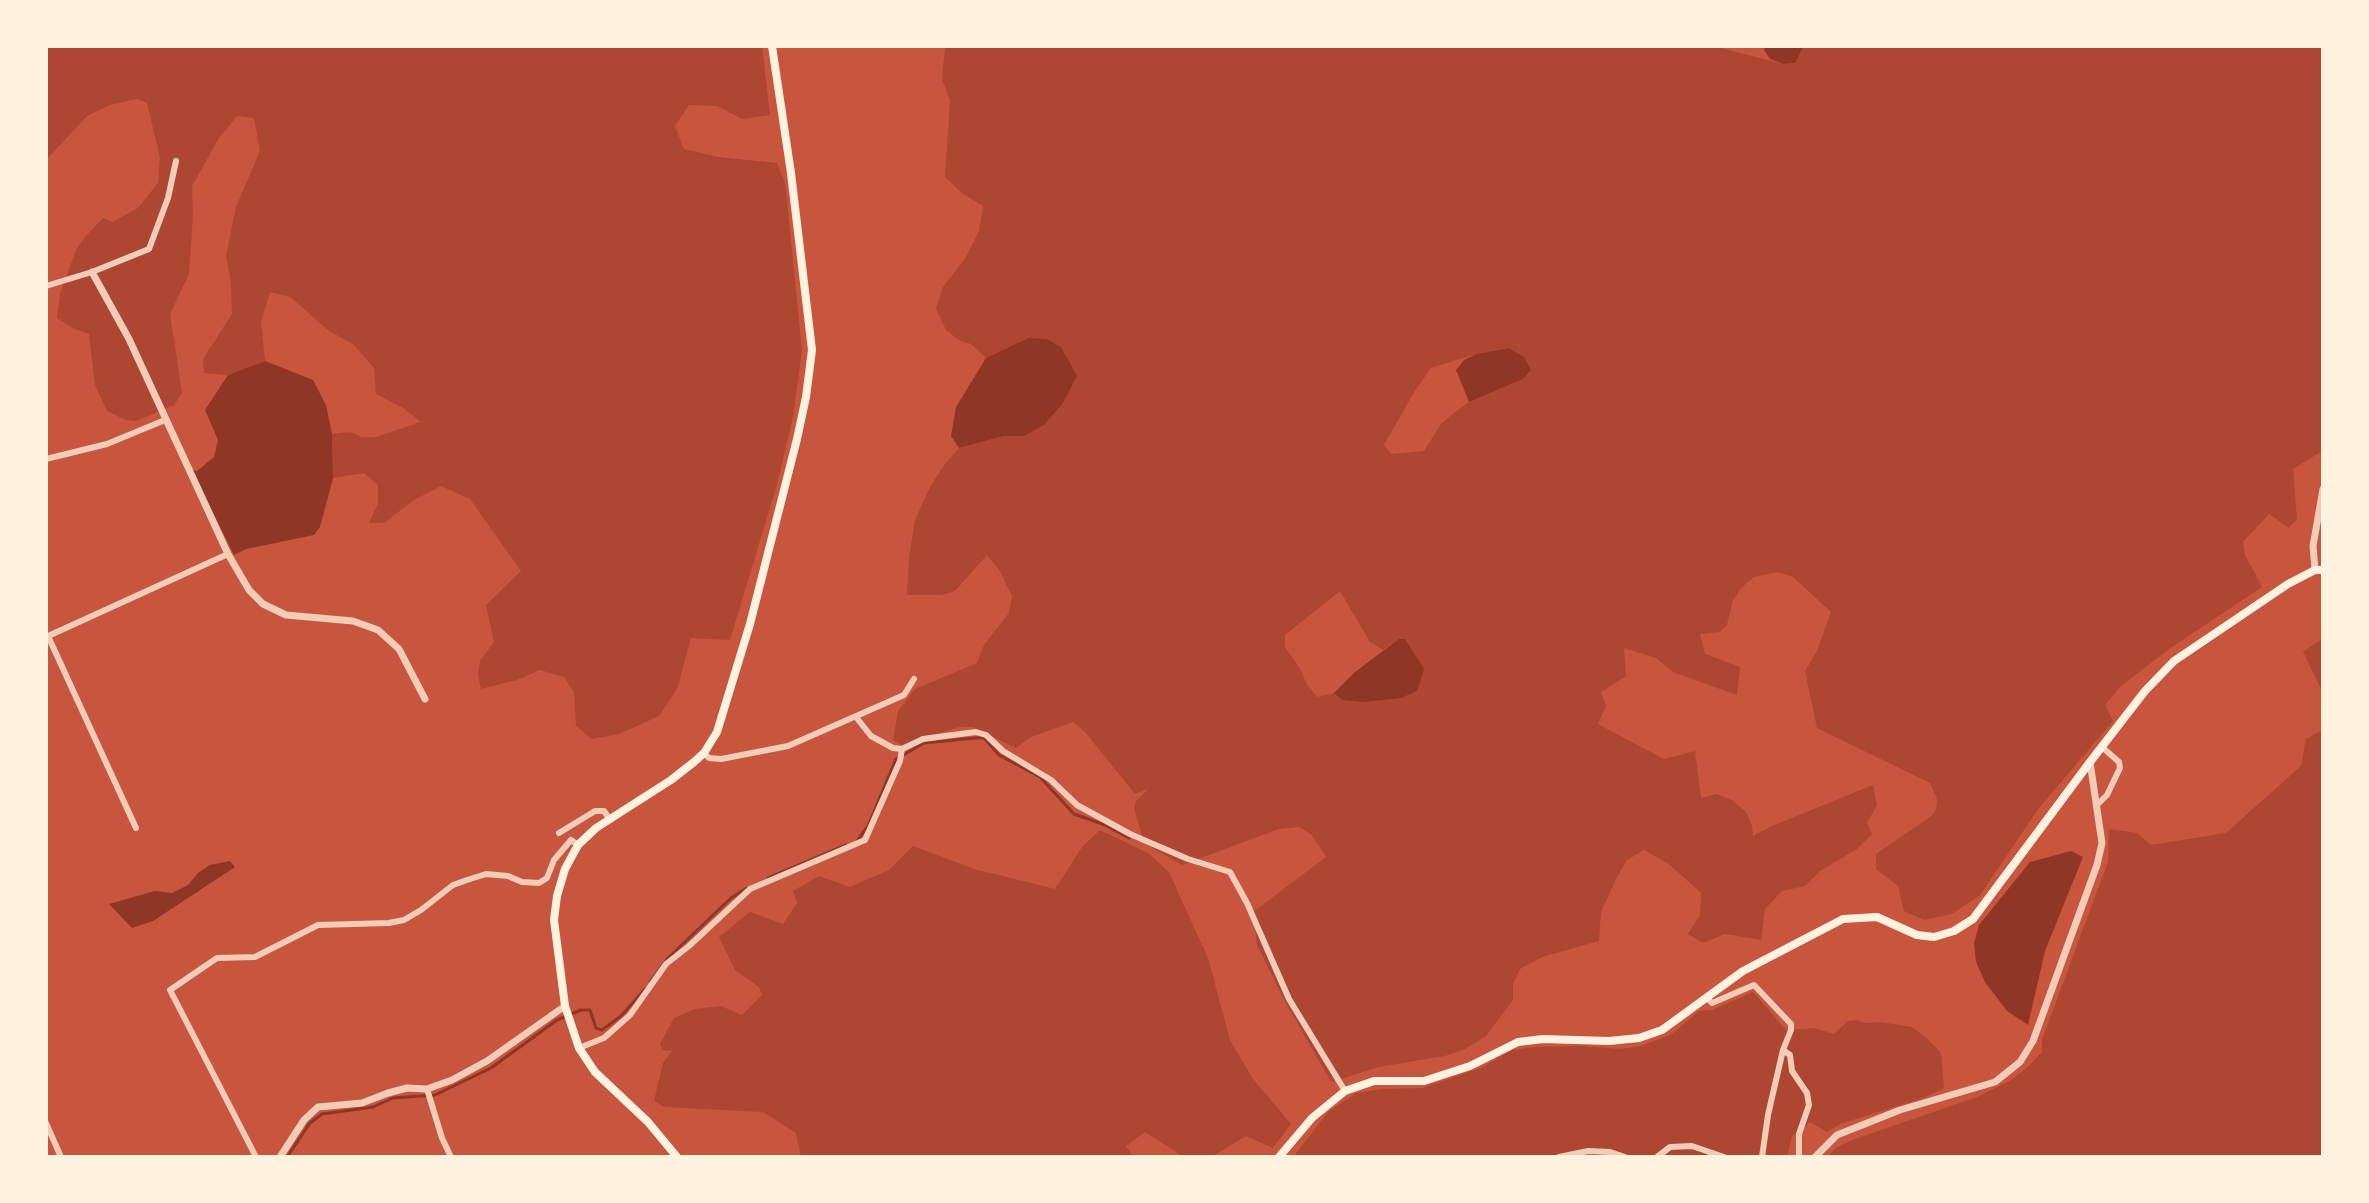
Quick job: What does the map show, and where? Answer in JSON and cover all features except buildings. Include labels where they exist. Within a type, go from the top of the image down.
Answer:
[{"type":"main road","points":[[677,1157],[648,1122],[595,1072],[579,1048],[565,1006],[554,920],[559,888],[574,843],[671,780],[704,753],[724,715],[800,425],[812,350],[772,46]]},
{"type":"main road","points":[[1279,1157],[1312,1118],[1345,1091],[1374,1081],[1424,1081],[1470,1066],[1518,1042],[1639,1038],[1662,1030],[1743,971],[1843,919],[1877,917],[1917,935],[1934,937],[1954,931],[1973,919],[2145,691],[2174,661],[2288,584],[2319,570]]},
{"type":"street","points":[[46,286],[149,249],[168,198],[176,161]]},
{"type":"street","points":[[92,272],[129,339],[228,554],[249,590],[273,610],[286,615],[353,621],[378,630],[389,638],[407,661],[425,699]]},
{"type":"street","points":[[46,459],[107,444],[165,420]]},
{"type":"street","points":[[2319,570],[2313,546],[2323,489]]},
{"type":"street","points":[[136,828],[47,636],[228,554]]},
{"type":"street","points":[[704,753],[709,758],[721,759],[788,746],[904,695],[914,679]]},
{"type":"street","points":[[856,717],[877,741],[893,748],[902,749],[923,739],[976,732],[986,735],[1003,751],[1051,780],[1077,805],[1130,834],[1188,859],[1230,872],[1242,892],[1289,999],[1345,1091]]},
{"type":"street","points":[[2097,805],[2107,795],[2120,768],[2119,762],[2102,747]]},
{"type":"street","points":[[579,1048],[604,1038],[630,1015],[666,964],[750,889],[865,840],[900,761],[902,749]]},
{"type":"street","points":[[1815,1157],[1837,1135],[1900,1110],[1995,1082],[2020,1062],[2033,1041],[2097,865],[2102,843],[2090,762]]},
{"type":"street","points":[[559,833],[595,811],[604,811],[610,820]]},
{"type":"street","points":[[256,1157],[170,990],[217,958],[255,957],[318,925],[404,920],[453,885],[486,874],[539,883],[547,878],[554,860],[574,843],[575,822]]},
{"type":"street","points":[[543,880],[559,888]]},
{"type":"street","points":[[1706,997],[1712,1003],[1754,985],[1791,1024],[1762,1157]]},
{"type":"street","points":[[280,1157],[304,1120],[318,1107],[362,1103],[407,1088],[427,1089],[452,1080],[487,1061],[565,1006]]},
{"type":"street","points":[[1783,1050],[1790,1055],[1792,1071],[1807,1093],[1809,1105],[1799,1134],[1799,1157]]},
{"type":"street","points":[[427,1089],[451,1157]]},
{"type":"street","points":[[46,1123],[61,1157]]},
{"type":"street","points":[[1657,1157],[1670,1147],[1692,1146],[1724,1157]]},
{"type":"street","points":[[1559,1157],[1588,1151],[1610,1152],[1625,1157]]},
{"type":"shaded area","points":[[46,46],[762,46],[770,115],[742,119],[717,106],[689,105],[675,126],[684,149],[718,157],[777,163],[785,182],[802,350],[793,417],[776,488],[730,640],[691,638],[677,689],[659,716],[619,734],[592,739],[576,726],[574,692],[564,677],[540,670],[517,680],[481,689],[478,675],[480,661],[494,642],[486,605],[521,571],[470,499],[441,486],[414,500],[384,523],[369,523],[378,504],[378,485],[364,473],[333,478],[332,434],[350,432],[362,437],[376,437],[421,422],[376,394],[374,368],[353,344],[329,331],[290,297],[270,292],[261,322],[265,361],[228,375],[204,373],[203,359],[232,314],[226,256],[236,207],[260,151],[254,118],[237,116],[219,138],[192,186],[189,274],[170,314],[182,393],[174,405],[136,421],[107,411],[95,385],[89,334],[57,318],[60,294],[76,250],[85,237],[103,218],[112,222],[138,208],[158,183],[160,158],[147,103],[137,99],[110,105],[87,116],[46,160]]},
{"type":"shaded area","points":[[945,46],[1714,46],[1783,64],[1795,63],[1804,46],[2323,46],[2322,451],[2293,469],[2297,519],[2289,528],[2269,514],[2243,542],[2245,555],[2262,587],[2169,649],[2120,687],[2105,705],[2113,721],[2039,808],[1980,895],[1952,914],[1924,920],[1904,911],[1898,886],[1876,869],[1876,854],[1930,817],[1936,810],[1937,798],[1930,783],[1817,728],[1805,671],[1817,651],[1831,612],[1793,577],[1778,572],[1754,577],[1733,600],[1727,625],[1720,632],[1700,634],[1705,654],[1740,667],[1737,695],[1673,672],[1656,658],[1624,648],[1626,676],[1601,692],[1606,706],[1598,724],[1664,759],[1695,751],[1701,798],[1717,794],[1732,800],[1746,812],[1753,836],[1873,785],[1877,805],[1867,823],[1872,834],[1857,849],[1820,871],[1805,886],[1782,891],[1765,909],[1761,940],[1725,934],[1703,943],[1688,934],[1700,915],[1701,893],[1669,864],[1644,850],[1627,860],[1617,877],[1601,912],[1599,941],[1542,957],[1520,969],[1513,984],[1513,1000],[1486,1036],[1465,1049],[1445,1056],[1379,1067],[1331,1082],[1257,945],[1255,927],[1258,920],[1253,912],[1326,857],[1312,835],[1299,827],[1279,829],[1182,865],[1144,843],[1134,808],[1136,801],[1148,789],[1135,794],[1085,732],[1073,722],[1031,737],[1016,748],[973,727],[959,727],[902,745],[893,740],[898,711],[915,689],[977,663],[984,645],[1009,613],[1012,596],[1000,571],[987,555],[955,591],[942,595],[907,595],[915,520],[931,485],[959,448],[1004,436],[1024,435],[1028,338],[986,358],[971,344],[960,341],[946,330],[936,309],[943,287],[966,257],[979,231],[983,206],[963,194],[945,177],[950,100],[942,79]],"holes":[[[1509,348],[1524,357],[1523,379],[1469,402],[1455,412],[1441,424],[1424,451],[1391,454],[1384,445],[1431,368]],[[1340,591],[1370,642],[1383,650],[1399,639],[1342,700],[1334,693],[1317,697],[1285,647],[1285,635]]]},
{"type":"shaded area","points":[[1765,46],[1804,46],[1795,63],[1783,64],[1770,59]]},
{"type":"shaded area","points":[[1028,338],[1047,339],[1061,347],[1077,376],[1063,403],[1044,425],[1024,436],[1004,436],[959,448],[951,436],[956,407],[986,358]]},
{"type":"shaded area","points":[[1509,348],[1524,357],[1531,370],[1523,379],[1469,402],[1456,370],[1464,360],[1476,354]]},
{"type":"shaded area","points":[[265,361],[313,380],[326,405],[332,434],[333,478],[320,527],[314,535],[246,549],[234,555],[192,470],[197,471],[214,457],[218,440],[205,410],[228,375]]},
{"type":"shaded area","points":[[2323,638],[2323,693],[2303,652]]},
{"type":"shaded area","points":[[1399,639],[1405,639],[1424,669],[1417,691],[1401,698],[1364,702],[1342,700],[1334,693],[1355,672]]},
{"type":"shaded area","points":[[2323,725],[2323,1157],[1827,1157],[1837,1147],[1855,1139],[1977,1097],[2011,1080],[2029,1066],[2042,1052],[2042,1040],[2108,862],[2109,829],[2137,833],[2151,845],[2226,833],[2301,766],[2306,739],[2322,730]]},
{"type":"shaded area","points":[[1100,830],[1148,853],[1169,872],[1208,958],[1230,1040],[1253,1079],[1291,1124],[1273,1148],[1246,1136],[1211,1157],[1184,1157],[1145,1132],[1126,1146],[1134,1157],[801,1157],[796,1133],[763,1112],[664,1107],[654,1101],[663,1063],[672,1051],[663,1050],[660,1044],[674,1018],[695,1009],[721,1006],[742,1015],[762,995],[759,987],[735,970],[719,937],[750,912],[783,924],[797,903],[793,891],[819,876],[850,887],[889,870],[913,846],[974,869],[1055,889],[1082,847]]},
{"type":"shaded area","points":[[2071,851],[2083,857],[2045,951],[2028,1025],[2007,1011],[1985,982],[1976,962],[1974,944],[1979,925],[2030,862]]},
{"type":"shaded area","points":[[230,861],[235,867],[153,921],[132,928],[109,904],[155,891],[172,893],[188,885],[210,865]]},
{"type":"shaded area","points":[[1753,992],[1786,1030],[1814,1028],[1834,1034],[1848,1021],[1857,1020],[1912,1027],[1941,1053],[1944,1088],[1923,1098],[1840,1124],[1827,1132],[1810,1122],[1792,1136],[1787,1157],[1293,1157],[1328,1112],[1356,1093],[1422,1088],[1483,1067],[1512,1050],[1641,1046],[1672,1034],[1699,1011],[1712,1010]]},
{"type":"waterway","points":[[857,841],[868,826],[896,759],[924,743],[974,738],[984,738],[999,755],[1040,777],[1074,814],[1129,838]]},
{"type":"waterway","points":[[768,878],[846,845]]},
{"type":"waterway","points":[[650,982],[668,958],[731,898],[747,888]]},
{"type":"waterway","points":[[287,1157],[310,1123],[322,1114],[373,1107],[393,1098],[435,1095],[491,1068],[557,1020],[581,1010],[590,1010],[596,1028],[602,1030],[621,1016],[646,988]]}]
